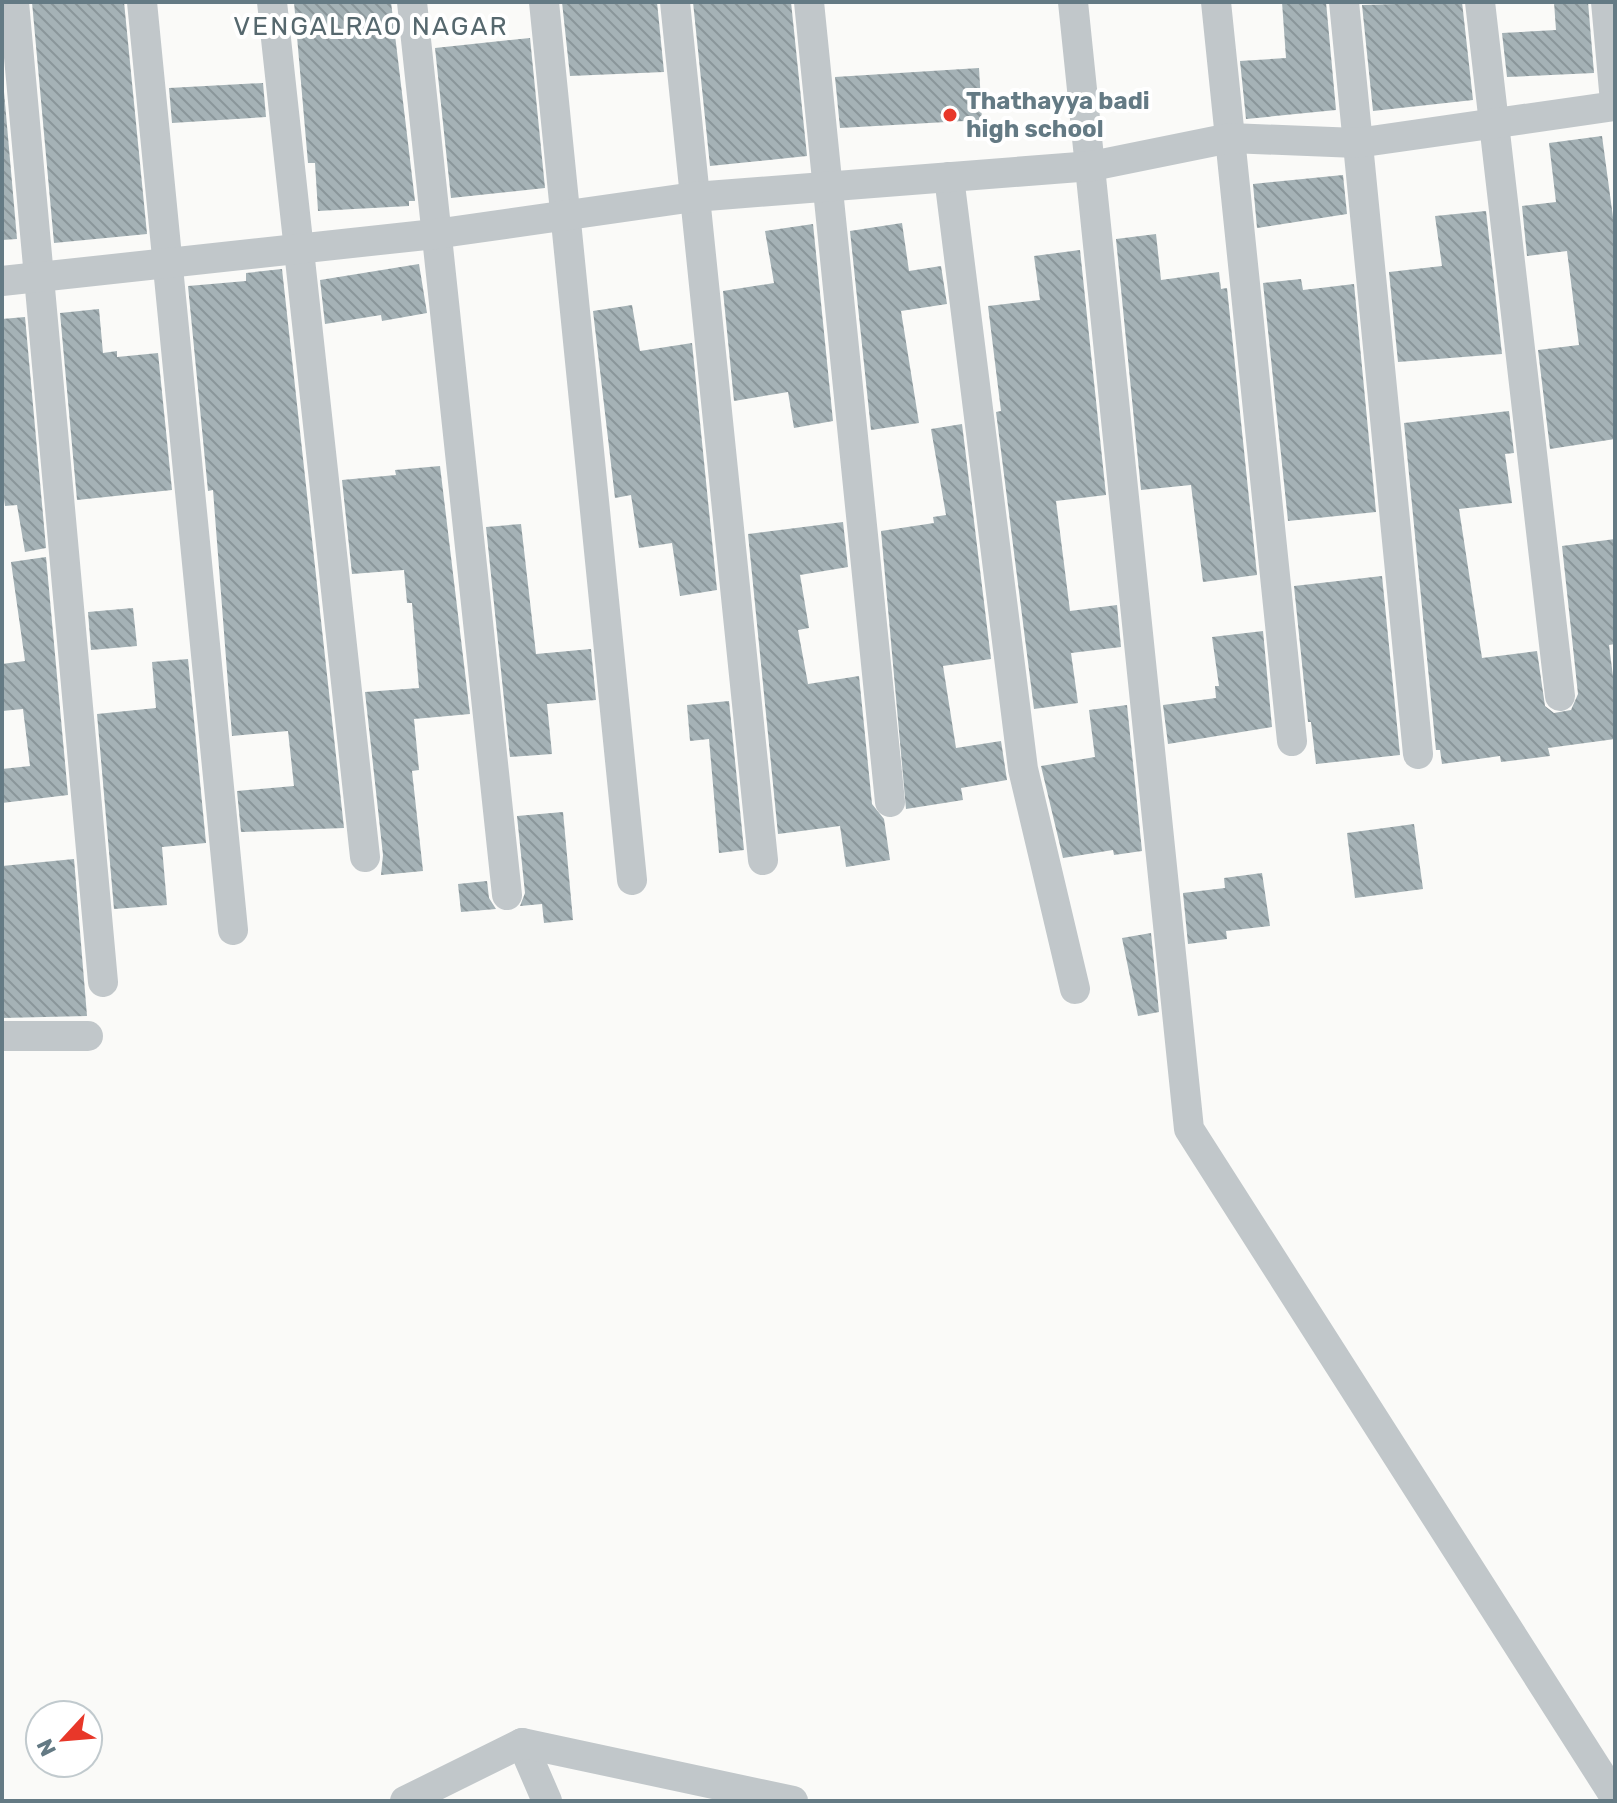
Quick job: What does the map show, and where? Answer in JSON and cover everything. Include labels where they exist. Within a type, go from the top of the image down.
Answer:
[{"type":"street","points":[[14,2],[103,982]]},
{"type":"street","points":[[142,2],[233,930]]},
{"type":"street","points":[[272,2],[365,857]]},
{"type":"street","points":[[412,2],[507,895]]},
{"type":"street","points":[[544,2],[632,880]]},
{"type":"street","points":[[675,2],[763,860]]},
{"type":"street","points":[[809,2],[890,802]]},
{"type":"street","points":[[1073,2],[1189,1129],[1615,1797]]},
{"type":"street","points":[[1216,2],[1292,741]]},
{"type":"street","points":[[1344,2],[1418,754]]},
{"type":"street","points":[[1480,2],[1560,696]]},
{"type":"street","points":[[2,281],[435,234],[566,218],[694,197],[1092,166],[1230,138],[1357,143],[1615,104],[1606,2]]},
{"type":"street","points":[[949,177],[1023,769],[1075,989]]},
{"type":"street","points":[[2,1036],[88,1036]]},
{"type":"street","points":[[522,1743],[547,1801]]},
{"type":"street","points":[[405,1801],[522,1743],[793,1801]]},
{"type":"building","points":[[32,2],[124,2],[147,234],[54,243]]},
{"type":"building","points":[[294,2],[391,2],[415,201],[409,201],[409,206],[318,211],[315,163],[308,163]]},
{"type":"building","points":[[562,2],[657,2],[664,72],[570,76]]},
{"type":"building","points":[[693,2],[791,2],[807,156],[710,166]]},
{"type":"building","points":[[1282,2],[1326,2],[1336,110],[1246,119],[1240,61],[1286,58]]},
{"type":"building","points":[[1462,2],[1473,100],[1373,111],[1362,5]]},
{"type":"building","points":[[1554,2],[1588,2],[1594,73],[1507,77],[1502,33],[1556,30]]},
{"type":"building","points":[[530,38],[545,188],[451,198],[435,48]]},
{"type":"building","points":[[979,68],[982,120],[840,128],[835,77]]},
{"type":"building","points":[[2,69],[17,239],[2,240]]},
{"type":"building","points":[[263,83],[266,117],[172,123],[169,88]]},
{"type":"building","points":[[1602,136],[1615,232],[1615,439],[1550,449],[1538,350],[1579,345],[1567,251],[1527,256],[1522,206],[1556,202],[1549,143]]},
{"type":"building","points":[[1343,175],[1347,214],[1257,228],[1253,184]]},
{"type":"building","points":[[1486,211],[1502,354],[1398,362],[1389,272],[1442,266],[1435,216]]},
{"type":"building","points":[[902,223],[909,271],[941,266],[947,304],[901,311],[919,423],[871,430],[850,231]]},
{"type":"building","points":[[813,224],[833,421],[794,428],[788,392],[734,401],[723,291],[774,283],[765,231]]},
{"type":"building","points":[[1156,234],[1161,280],[1219,272],[1221,289],[1227,288],[1257,575],[1203,582],[1191,485],[1141,490],[1116,239]]},
{"type":"building","points":[[1080,250],[1106,495],[1056,501],[1070,611],[1117,605],[1121,647],[1071,653],[1078,703],[1034,709],[996,412],[1001,411],[988,306],[1040,300],[1034,256]]},
{"type":"building","points":[[419,264],[427,313],[382,321],[381,315],[325,324],[320,280]]},
{"type":"building","points":[[282,269],[344,828],[241,832],[237,791],[294,786],[288,731],[232,736],[213,490],[208,491],[188,286],[246,281],[246,273]]},
{"type":"building","points":[[1301,279],[1303,290],[1354,284],[1376,512],[1288,521],[1263,283]]},
{"type":"building","points":[[632,305],[640,351],[692,343],[717,590],[680,596],[672,543],[639,548],[631,495],[615,498],[593,311]]},
{"type":"building","points":[[99,309],[103,353],[117,351],[117,357],[158,353],[172,490],[77,500],[60,313]]},
{"type":"building","points":[[25,317],[46,548],[25,552],[17,505],[5,506],[2,485],[2,319]]},
{"type":"building","points":[[1509,411],[1514,453],[1505,454],[1512,503],[1459,509],[1482,658],[1537,651],[1545,706],[1554,713],[1571,710],[1578,694],[1562,546],[1615,539],[1615,644],[1609,645],[1615,692],[1615,739],[1548,748],[1550,756],[1501,762],[1500,756],[1442,764],[1440,750],[1436,750],[1404,423]]},
{"type":"building","points":[[962,424],[991,659],[943,666],[956,748],[1001,741],[1007,780],[961,788],[963,800],[906,809],[881,531],[934,523],[933,517],[946,515],[931,429]]},
{"type":"building","points":[[440,466],[470,714],[414,719],[419,770],[412,771],[423,871],[381,875],[383,855],[365,692],[419,688],[412,603],[407,603],[404,570],[352,574],[342,480],[396,475],[395,470]]},
{"type":"building","points":[[843,522],[848,567],[800,575],[809,628],[798,630],[808,684],[859,676],[872,804],[884,819],[890,860],[846,867],[840,826],[778,834],[748,534]]},
{"type":"building","points":[[521,524],[536,654],[591,649],[596,700],[547,704],[552,754],[510,757],[486,527]]},
{"type":"building","points":[[46,557],[68,795],[2,803],[2,769],[30,766],[23,709],[2,711],[2,664],[25,661],[11,562]]},
{"type":"building","points":[[1382,576],[1400,755],[1316,764],[1311,722],[1308,722],[1294,586]]},
{"type":"building","points":[[133,608],[137,646],[91,650],[88,612]]},
{"type":"building","points":[[1263,631],[1272,727],[1168,744],[1163,705],[1216,698],[1215,686],[1219,686],[1212,637]]},
{"type":"building","points":[[188,659],[206,843],[162,847],[167,905],[114,909],[97,714],[156,708],[152,662]]},
{"type":"building","points":[[729,701],[744,850],[719,853],[709,739],[690,741],[687,705]]},
{"type":"building","points":[[1127,705],[1142,851],[1114,855],[1113,850],[1063,858],[1041,766],[1095,757],[1089,710]]},
{"type":"building","points":[[563,812],[573,920],[544,923],[542,904],[520,906],[525,893],[517,816]]},
{"type":"building","points":[[1414,824],[1423,889],[1355,898],[1347,833]]},
{"type":"building","points":[[74,859],[87,1016],[2,1018],[2,866]]},
{"type":"building","points":[[1262,873],[1270,926],[1226,931],[1227,939],[1188,944],[1183,893],[1225,888],[1224,878]]},
{"type":"building","points":[[487,881],[489,898],[496,909],[461,912],[458,884]]},
{"type":"building","points":[[1151,933],[1159,1012],[1138,1016],[1122,938]]},
{"type":"place","name":"Thathayya badi high school","points":[[950,115]]},
{"type":"district","name":"VENGALRAO NAGAR","points":[[371,26]]}]
